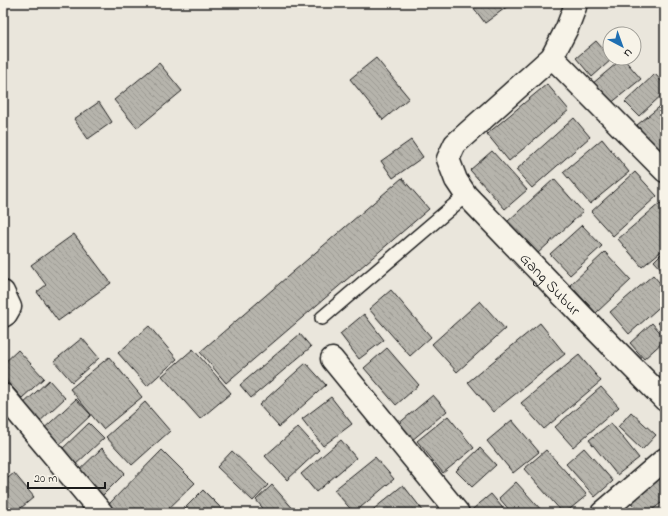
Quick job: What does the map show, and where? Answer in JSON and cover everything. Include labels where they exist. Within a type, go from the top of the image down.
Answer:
[{"type":"street","points":[[575,3],[575,8],[567,28],[552,57],[665,171]]},
{"type":"street","name":"Gang Subur","points":[[552,57],[455,144],[448,159],[456,180],[466,195],[665,400]]},
{"type":"street","points":[[3,292],[9,302],[10,307],[3,316]]},
{"type":"street","points":[[332,359],[458,513]]},
{"type":"street","points":[[3,395],[102,513]]},
{"type":"street","points":[[602,513],[665,459]]},
{"type":"lane","points":[[322,318],[466,195]]},
{"type":"building","points":[[470,3],[512,3],[485,23]]},
{"type":"building","points":[[596,41],[602,48],[602,66],[604,66],[592,77],[576,58]]},
{"type":"building","points":[[376,58],[409,98],[383,120],[350,79]]},
{"type":"building","points":[[159,63],[182,91],[137,128],[114,100]]},
{"type":"building","points":[[613,66],[630,66],[641,79],[610,104],[592,84]]},
{"type":"building","points":[[655,74],[665,85],[665,92],[639,116],[625,102]]},
{"type":"building","points":[[547,84],[569,110],[509,161],[487,134]]},
{"type":"building","points":[[99,102],[112,122],[88,139],[74,119]]},
{"type":"building","points":[[663,104],[665,106],[665,159],[637,125]]},
{"type":"building","points":[[574,118],[590,137],[532,188],[516,170]]},
{"type":"building","points":[[602,139],[629,172],[590,204],[563,172]]},
{"type":"building","points":[[411,140],[423,157],[393,178],[381,161]]},
{"type":"building","points":[[492,151],[527,190],[505,209],[470,170]]},
{"type":"building","points":[[635,172],[657,196],[613,236],[591,212]]},
{"type":"building","points":[[402,178],[429,209],[226,383],[200,352]]},
{"type":"building","points":[[554,179],[583,212],[537,254],[507,222]]},
{"type":"building","points":[[660,203],[665,209],[665,248],[642,267],[618,239]]},
{"type":"building","points":[[582,225],[602,246],[570,275],[550,254]]},
{"type":"building","points":[[74,234],[111,283],[58,321],[37,292],[46,285],[31,265]]},
{"type":"building","points":[[665,250],[665,273],[654,261]]},
{"type":"building","points":[[605,252],[631,280],[596,313],[570,285]]},
{"type":"building","points":[[653,275],[665,289],[665,302],[629,334],[610,312]]},
{"type":"building","points":[[391,290],[431,337],[410,356],[369,309]]},
{"type":"building","points":[[480,301],[505,329],[457,372],[432,344]]},
{"type":"building","points":[[364,314],[384,340],[359,359],[340,334]]},
{"type":"building","points":[[665,317],[665,330],[658,323]]},
{"type":"building","points":[[540,323],[565,354],[493,412],[468,382]]},
{"type":"building","points":[[652,323],[665,338],[665,340],[644,359],[630,343]]},
{"type":"building","points":[[149,326],[177,359],[147,386],[118,353]]},
{"type":"building","points":[[300,334],[311,347],[251,398],[240,385]]},
{"type":"building","points":[[82,338],[99,358],[72,382],[54,361]]},
{"type":"building","points":[[387,348],[419,385],[396,405],[364,368]]},
{"type":"building","points":[[193,349],[231,393],[200,419],[162,376]]},
{"type":"building","points":[[18,350],[44,378],[22,398],[3,377],[3,364]]},
{"type":"building","points":[[579,355],[601,381],[544,429],[521,403]]},
{"type":"building","points":[[109,357],[142,397],[103,429],[70,389]]},
{"type":"building","points":[[306,363],[326,385],[279,427],[259,405]]},
{"type":"building","points":[[49,380],[65,398],[37,424],[21,406]]},
{"type":"building","points":[[601,387],[619,407],[573,447],[555,427]]},
{"type":"building","points":[[433,395],[447,411],[411,441],[397,425]]},
{"type":"building","points":[[331,397],[352,424],[323,446],[302,419]]},
{"type":"building","points":[[76,399],[91,415],[55,449],[39,433]]},
{"type":"building","points":[[145,402],[170,431],[132,465],[106,437]]},
{"type":"building","points":[[631,412],[656,435],[642,450],[618,427]]},
{"type":"building","points":[[448,416],[474,448],[443,473],[417,441]]},
{"type":"building","points":[[512,420],[539,452],[513,473],[487,441]]},
{"type":"building","points":[[89,423],[104,438],[73,467],[59,452]]},
{"type":"building","points":[[611,423],[639,458],[617,475],[589,440]]},
{"type":"building","points":[[298,427],[319,450],[287,480],[265,456]]},
{"type":"building","points":[[341,440],[356,458],[316,492],[301,474]]},
{"type":"building","points":[[102,448],[125,473],[97,501],[73,476]]},
{"type":"building","points":[[480,448],[496,465],[472,487],[456,471]]},
{"type":"building","points":[[584,448],[613,481],[595,497],[566,464]]},
{"type":"building","points":[[162,450],[195,483],[164,513],[114,513],[107,506]]},
{"type":"building","points":[[546,450],[587,495],[565,513],[563,513],[524,469]]},
{"type":"building","points":[[232,451],[268,485],[253,501],[217,467]]},
{"type":"building","points":[[375,457],[394,479],[354,513],[334,490]]},
{"type":"building","points":[[665,469],[665,500],[648,513],[640,513],[628,499]]},
{"type":"building","points":[[14,473],[34,497],[15,513],[3,513],[3,482]]},
{"type":"building","points":[[516,482],[544,513],[512,513],[499,498]]},
{"type":"building","points":[[272,485],[297,513],[267,513],[256,500]]},
{"type":"building","points":[[403,485],[424,512],[423,513],[369,513]]},
{"type":"building","points":[[203,490],[226,513],[180,513]]},
{"type":"building","points":[[491,494],[507,513],[468,513]]}]
